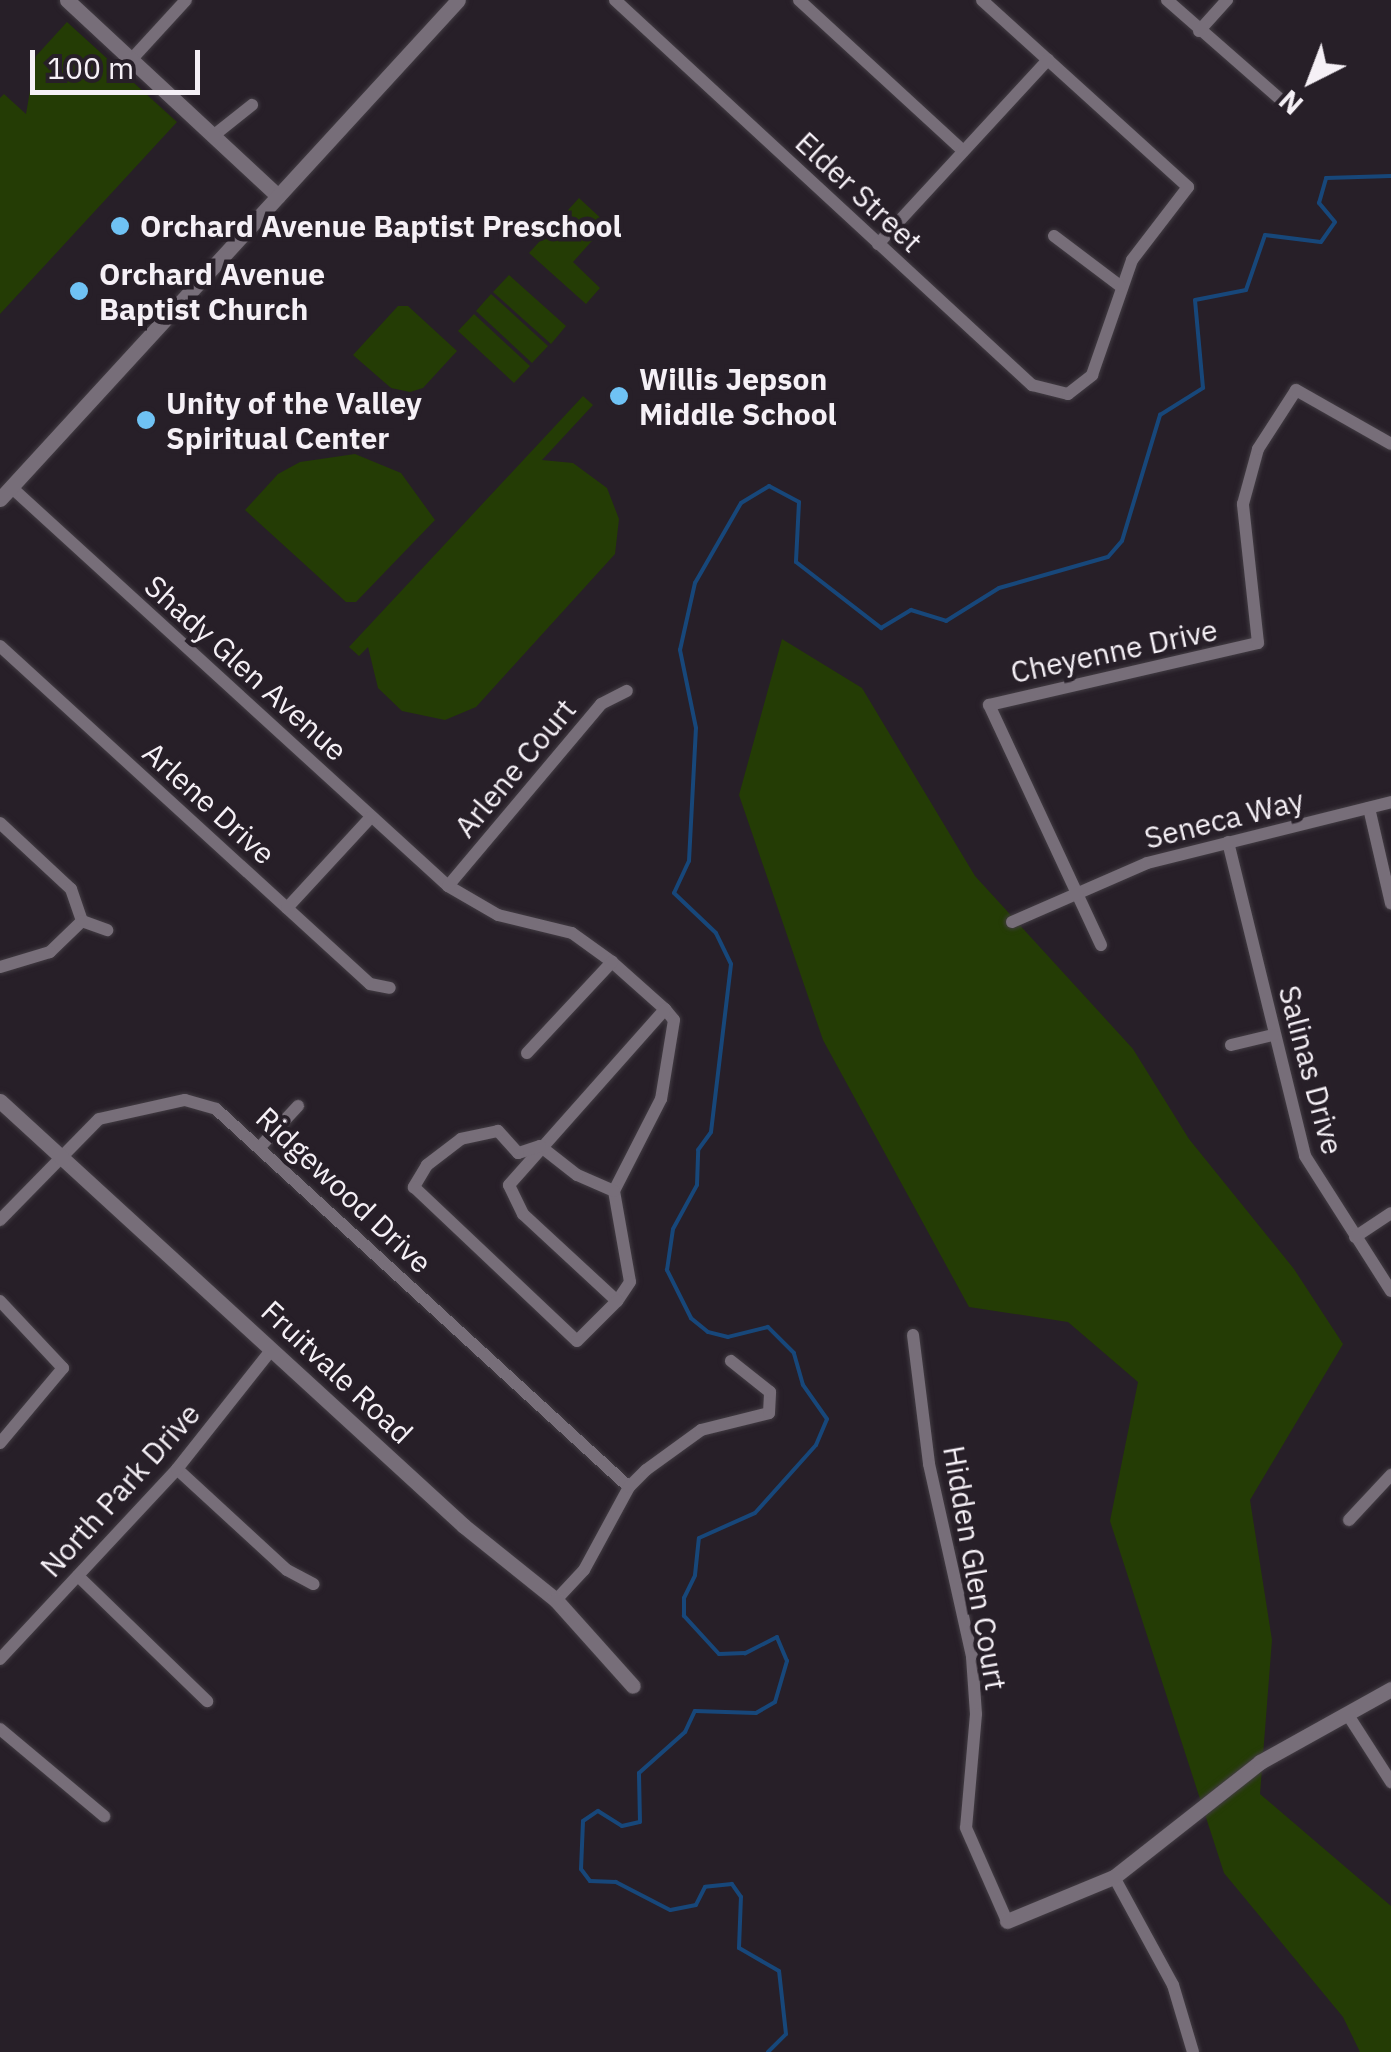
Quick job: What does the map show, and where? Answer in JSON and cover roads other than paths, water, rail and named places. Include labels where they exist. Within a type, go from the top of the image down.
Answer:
[{"type":"street","points":[[67,0],[278,196]]},
{"type":"street","points":[[131,60],[186,0]]},
{"type":"street","points":[[6,493],[458,0]]},
{"type":"street","name":"Elder Street","points":[[615,0],[1037,389],[1054,395],[1078,389],[1095,368],[1120,286]]},
{"type":"street","points":[[799,0],[964,151]]},
{"type":"street","points":[[982,0],[1188,187],[1149,232],[1120,286],[1054,236]]},
{"type":"street","points":[[1166,0],[1278,98]]},
{"type":"street","points":[[1200,31],[1227,0]]},
{"type":"street","points":[[878,244],[1048,60]]},
{"type":"street","points":[[214,136],[252,105]]},
{"type":"street","name":"Cheyenne Drive","points":[[1073,893],[989,704],[1258,642],[1243,504],[1258,448],[1296,390],[1391,444]]},
{"type":"street","name":"Shady Glen Avenue","points":[[6,493],[448,886],[498,915],[572,933],[612,962],[665,1010]]},
{"type":"street","name":"Arlene Drive","points":[[0,646],[370,984],[390,988]]},
{"type":"street","name":"Arlene Court","points":[[448,886],[601,704],[627,692]]},
{"type":"street","name":"Seneca Way","points":[[1012,922],[1146,863],[1391,802]]},
{"type":"street","points":[[1369,808],[1391,903]]},
{"type":"street","points":[[287,908],[372,817]]},
{"type":"street","points":[[0,823],[71,888],[82,921]]},
{"type":"street","name":"Salinas Drive","points":[[1228,842],[1306,1156],[1391,1291]]},
{"type":"street","points":[[1073,893],[1101,945]]},
{"type":"street","points":[[82,921],[108,930]]},
{"type":"street","points":[[0,967],[50,952],[82,921]]},
{"type":"street","points":[[527,1053],[612,962]]},
{"type":"street","points":[[614,1191],[540,1146],[518,1153],[498,1131],[476,1131],[427,1165],[414,1187],[428,1207],[578,1340],[617,1301],[630,1282],[614,1191],[661,1099],[674,1043],[674,1020],[665,1010],[540,1146],[509,1184],[510,1196],[617,1301]]},
{"type":"street","points":[[1231,1046],[1273,1035]]},
{"type":"street","name":"Ridgewood Drive","points":[[0,1220],[59,1156],[99,1120],[185,1100],[216,1108],[629,1487]]},
{"type":"street","name":"Fruitvale Road","points":[[0,1101],[464,1526],[556,1600],[632,1686]]},
{"type":"street","points":[[260,1147],[298,1106]]},
{"type":"street","points":[[1355,1237],[1391,1213]]},
{"type":"street","points":[[0,1301],[63,1368],[0,1443]]},
{"type":"street","name":"Hidden Glen Court","points":[[913,1335],[929,1464],[972,1658],[976,1714],[966,1828],[1007,1921]]},
{"type":"street","name":"North Park Drive","points":[[0,1659],[177,1470],[272,1349]]},
{"type":"street","points":[[556,1600],[600,1547],[629,1487],[701,1430],[769,1413],[770,1392],[731,1361]]},
{"type":"street","points":[[177,1470],[287,1570],[314,1584]]},
{"type":"street","points":[[1349,1520],[1391,1475]]},
{"type":"street","points":[[78,1576],[207,1701]]},
{"type":"street","points":[[1007,1921],[1114,1877],[1260,1762],[1391,1689]]},
{"type":"street","points":[[1348,1715],[1391,1782]]},
{"type":"street","points":[[0,1729],[104,1816]]},
{"type":"street","points":[[1114,1877],[1173,1985],[1193,2052]]},
{"type":"waterway","points":[[768,2052],[786,2034],[779,1971],[739,1948],[741,1897],[732,1884],[705,1887],[696,1905],[670,1910],[616,1882],[590,1881],[581,1869],[583,1821],[598,1811],[622,1826],[640,1822],[639,1773],[685,1732],[695,1711],[756,1713],[775,1702],[787,1661],[777,1637],[745,1653],[719,1654],[684,1616],[684,1598],[695,1575],[699,1538],[755,1513],[816,1445],[827,1419],[803,1385],[794,1353],[768,1327],[728,1337],[708,1332],[691,1318],[667,1270],[673,1229],[697,1185],[698,1150],[711,1132],[731,964],[716,933],[674,893],[689,861],[696,728],[680,650],[695,583],[741,503],[769,486],[799,502],[796,562],[881,628],[911,610],[946,621],[999,588],[1108,557],[1122,541],[1160,415],[1203,388],[1195,300],[1246,290],[1265,235],[1321,242],[1335,222],[1319,203],[1326,178],[1391,176]]},
{"type":"place","name":"Orchard Avenue Baptist Preschool","points":[[120,226]]},
{"type":"place","name":"Orchard Avenue Baptist Church","points":[[79,291]]},
{"type":"place","name":"Willis Jepson Middle School","points":[[619,396]]},
{"type":"place","name":"Unity of the Valley Spiritual Center","points":[[146,420]]}]
